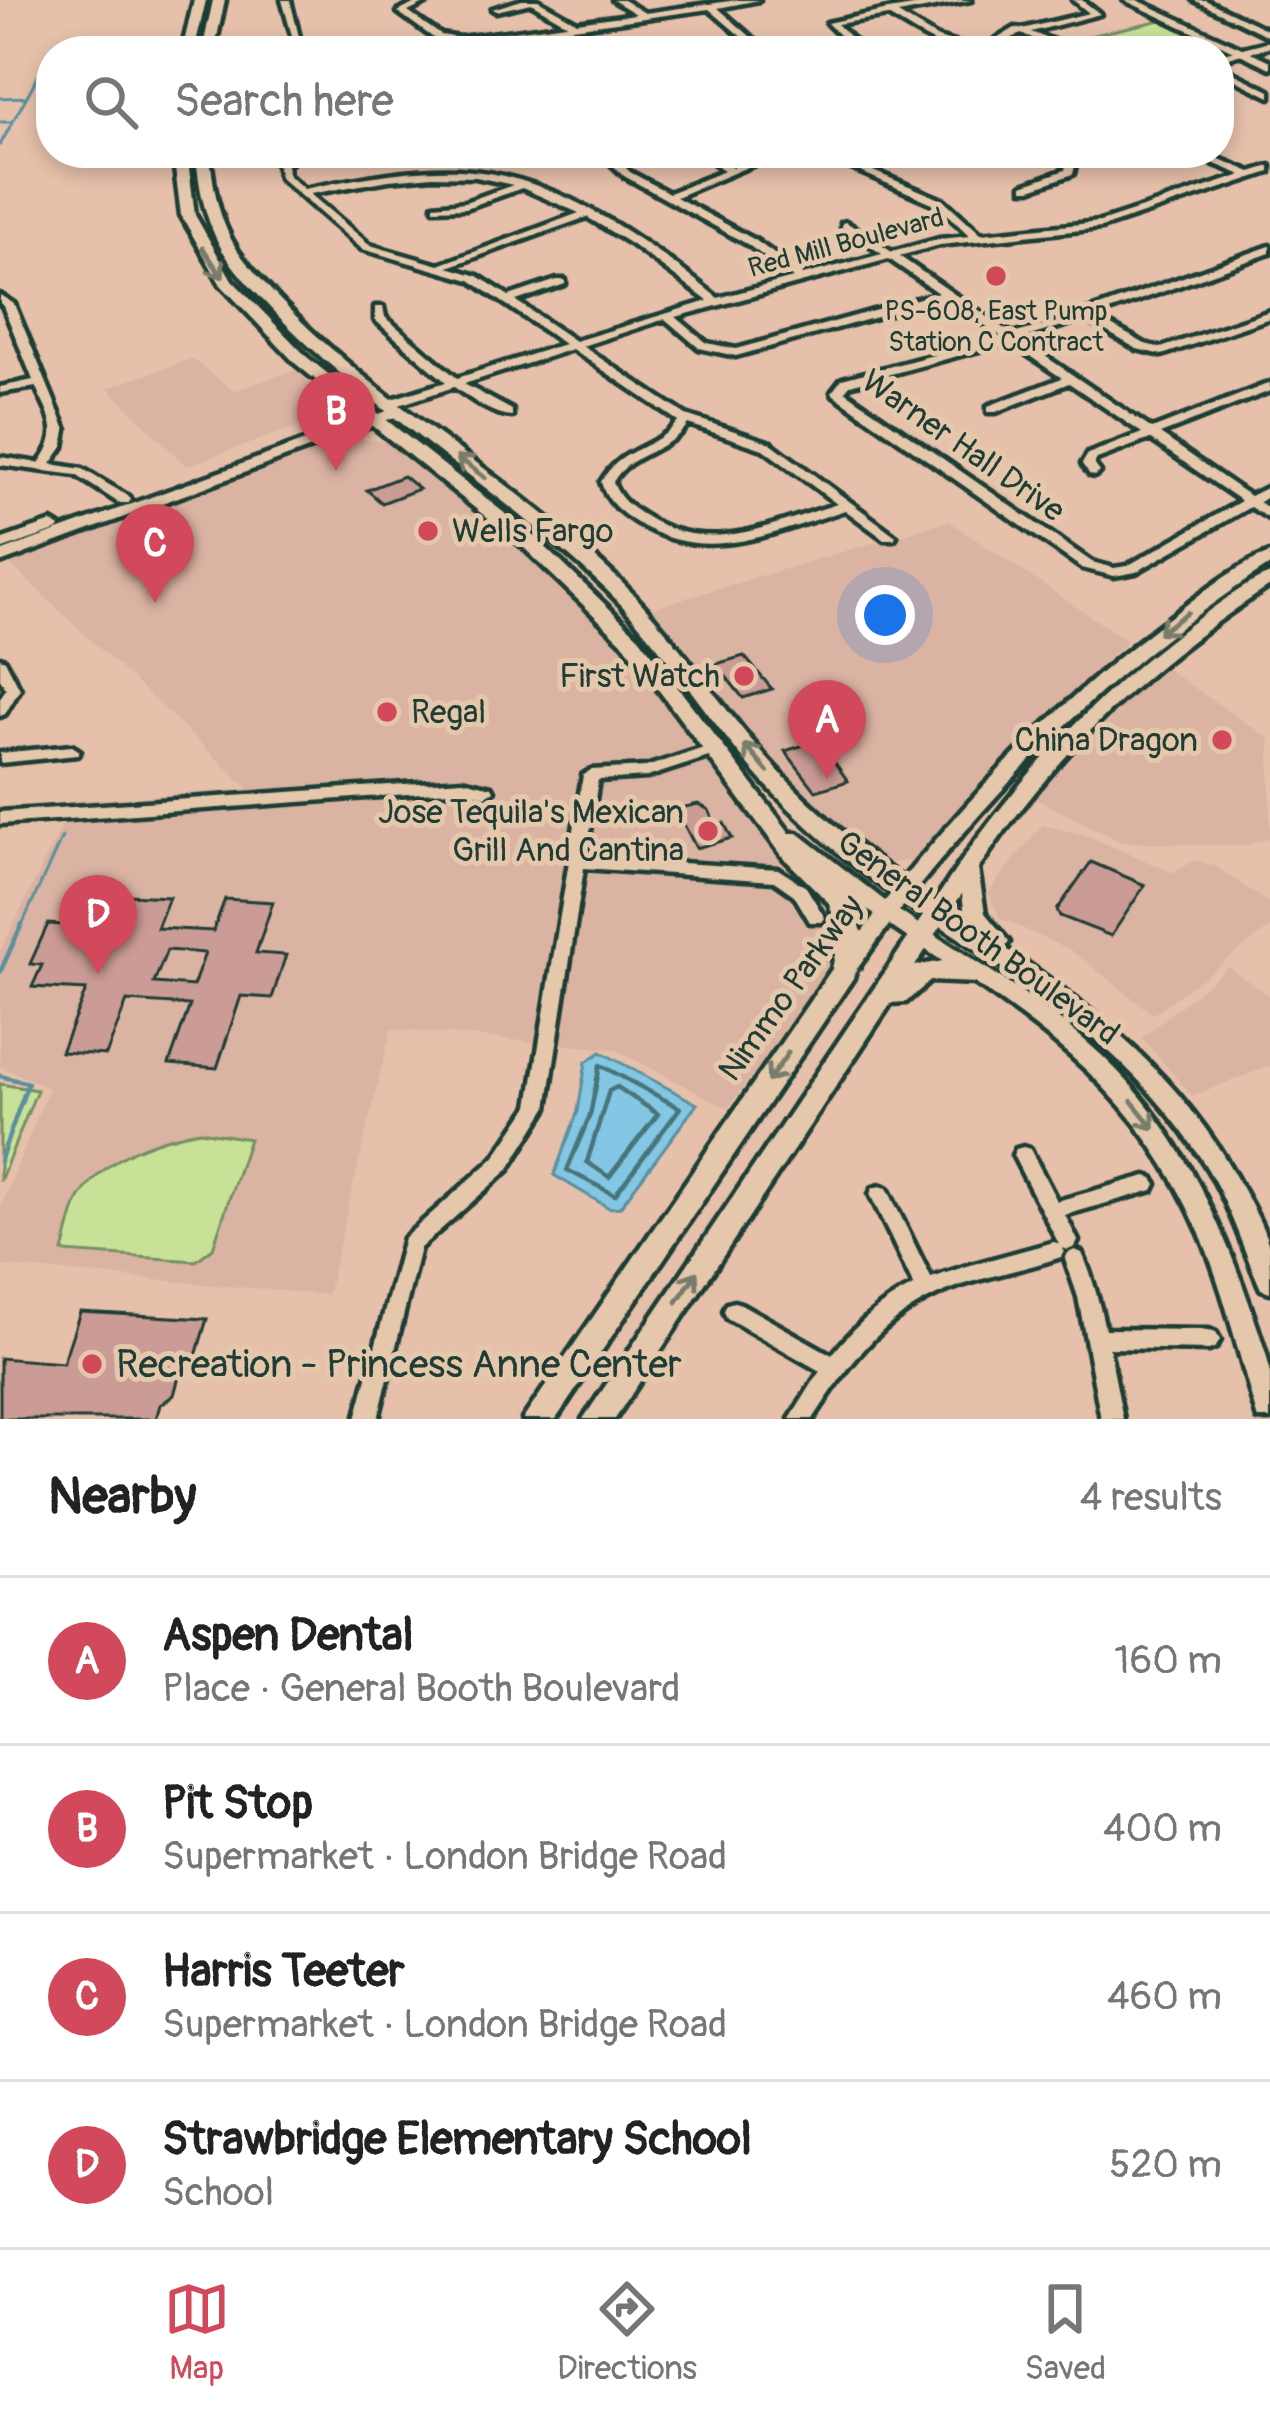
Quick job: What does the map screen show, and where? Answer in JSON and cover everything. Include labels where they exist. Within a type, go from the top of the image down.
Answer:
[{"type":"highway","points":[[192,36],[200,0]]},
{"type":"highway","points":[[211,36],[219,0]]},
{"type":"highway","name":"General Booth Boulevard","points":[[182,168],[188,215],[214,267],[302,361],[554,531],[681,658],[783,790],[904,893],[937,914]]},
{"type":"highway","name":"General Booth Boulevard","points":[[204,168],[210,212],[237,261],[382,412],[602,609],[648,659],[713,750],[777,825]]},
{"type":"highway","points":[[602,609],[630,626],[658,657],[681,658]]},
{"type":"highway","points":[[777,825],[792,852],[831,886],[847,912],[851,935],[844,971]]},
{"type":"highway","points":[[598,1419],[937,914]]},
{"type":"highway","points":[[808,1108],[849,1067],[910,979],[941,969],[977,974]]},
{"type":"highway","name":"Nimmo Parkway","points":[[538,1419],[844,971]]},
{"type":"main road","points":[[1129,0],[1207,36]]},
{"type":"main road","points":[[1234,49],[1270,65]]},
{"type":"main road","points":[[0,545],[382,412]]},
{"type":"main road","points":[[0,558],[382,412]]},
{"type":"main road","name":"Nimmo Parkway","points":[[844,971],[991,784],[1082,696],[1163,630],[1270,558]]},
{"type":"main road","points":[[937,914],[1032,780],[1083,725],[1175,645],[1270,579]]},
{"type":"main road","name":"General Booth Boulevard","points":[[777,825],[886,916],[1034,1012],[1095,1062],[1174,1156],[1221,1246],[1270,1417]]},
{"type":"main road","points":[[968,870],[972,907],[986,932],[1081,998],[1107,1031]]},
{"type":"main road","name":"General Booth Boulevard","points":[[937,914],[1055,989],[1107,1031],[1180,1107],[1221,1167],[1270,1281]]},
{"type":"street","points":[[286,0],[296,36]]},
{"type":"street","points":[[428,0],[402,12],[442,36]]},
{"type":"street","points":[[496,9],[532,0],[577,26]]},
{"type":"street","points":[[616,0],[645,16]]},
{"type":"street","points":[[486,36],[755,0]]},
{"type":"street","points":[[844,36],[831,23],[967,0]]},
{"type":"street","points":[[1013,36],[1096,14],[1077,0]]},
{"type":"street","points":[[1198,0],[1270,34]]},
{"type":"street","points":[[711,6],[746,36]]},
{"type":"street","points":[[888,12],[928,36]]},
{"type":"street","points":[[1010,26],[1033,36]]},
{"type":"street","points":[[1234,54],[1270,44]]},
{"type":"street","points":[[1234,76],[1270,94]]},
{"type":"street","points":[[281,168],[302,192],[370,249],[444,265],[508,300],[686,420],[756,440],[890,536]]},
{"type":"street","points":[[621,168],[751,242],[801,279]]},
{"type":"street","points":[[726,168],[730,171]]},
{"type":"street","points":[[667,196],[738,168]]},
{"type":"street","points":[[858,168],[941,202],[977,236]]},
{"type":"street","points":[[1028,187],[1071,168]]},
{"type":"street","points":[[1232,168],[1250,176]]},
{"type":"street","name":"Red Mill Boulevard","points":[[382,412],[667,315],[977,236],[1025,240],[1101,225],[1270,169]]},
{"type":"street","points":[[302,192],[454,173],[524,184],[665,262],[716,302]]},
{"type":"street","points":[[439,207],[466,205],[524,184]]},
{"type":"street","points":[[444,265],[583,215]]},
{"type":"street","points":[[846,225],[1270,515]]},
{"type":"street","name":"Warner Hall Drive","points":[[1270,249],[1086,315],[846,382],[838,392],[1021,522],[1105,571],[1131,569],[1270,490]]},
{"type":"street","points":[[1252,255],[1270,264]]},
{"type":"street","points":[[508,300],[561,282]]},
{"type":"street","points":[[667,315],[703,346],[736,352],[947,294]]},
{"type":"street","points":[[0,298],[8,304],[60,430],[57,447],[44,465]]},
{"type":"street","points":[[379,309],[380,318],[458,385],[508,413]]},
{"type":"street","points":[[1086,315],[1141,347],[1162,352],[1270,314]]},
{"type":"street","points":[[992,409],[1070,379]]},
{"type":"street","points":[[4,390],[41,382]]},
{"type":"street","points":[[1094,472],[1088,464],[1092,458],[1270,387]]},
{"type":"street","points":[[686,420],[666,442],[618,464],[607,482],[615,501],[660,535],[679,543],[712,543],[846,505]]},
{"type":"street","points":[[0,461],[92,477],[124,500]]},
{"type":"street","points":[[0,663],[13,689],[0,711]]},
{"type":"street","points":[[367,1419],[411,1244],[501,1164],[538,1108],[591,775],[647,772],[713,750]]},
{"type":"street","points":[[0,758],[72,751]]},
{"type":"street","points":[[0,818],[463,784],[486,791]]},
{"type":"street","points":[[578,862],[778,875],[800,891],[816,918]]},
{"type":"street","points":[[1023,1155],[1053,1210],[1096,1338],[1112,1419]]},
{"type":"street","points":[[1053,1210],[1146,1184]]},
{"type":"street","points":[[880,1194],[925,1287]]},
{"type":"street","points":[[801,1419],[832,1366],[874,1319],[925,1287],[1066,1250]]},
{"type":"street","points":[[734,1311],[832,1366]]},
{"type":"street","points":[[1096,1338],[1208,1340]]},
{"type":"shaded area","points":[[192,359],[234,391],[295,370],[334,404],[316,420],[186,466],[108,388]]},
{"type":"shaded area","points":[[360,439],[392,442],[415,459],[556,574],[634,652],[693,746],[826,894],[841,925],[837,961],[728,1108],[614,1049],[391,1029],[327,1295],[0,1266],[0,1209],[49,1088],[0,1066],[0,952],[74,801],[249,789],[9,563],[332,444]]},
{"type":"shaded area","points":[[948,521],[1127,641],[984,778],[913,860],[880,865],[823,819],[765,758],[652,608]]},
{"type":"shaded area","points":[[1166,669],[1270,739],[1270,838],[1242,846],[1122,842],[1035,798],[1127,700]]},
{"type":"shaded area","points":[[1042,825],[1085,835],[1174,873],[1194,860],[1215,866],[1270,904],[1270,928],[1153,1014],[1072,951],[1000,918],[988,893]]},
{"type":"shaded area","points":[[1228,967],[1270,997],[1270,1066],[1192,1096],[1142,1038]]},
{"type":"green space","points":[[1161,20],[1191,36],[1089,36]]},
{"type":"green space","points":[[0,1084],[37,1090],[0,1181]]},
{"type":"green space","points":[[200,1131],[249,1139],[213,1248],[196,1261],[63,1252],[77,1203],[104,1170],[149,1144]]},
{"type":"water","points":[[601,1052],[697,1104],[620,1207],[609,1208],[554,1175],[578,1111],[586,1062]]},
{"type":"building","points":[[403,476],[419,489],[382,503],[367,490]]},
{"type":"building","name":"First Watch","points":[[744,656],[772,689],[743,698],[716,664]]},
{"type":"building","points":[[817,741],[848,781],[816,791],[785,751]]},
{"type":"building","name":"Jose Tequila's Mexican Grill And Cantina","points":[[698,804],[709,810],[715,825],[724,823],[732,838],[696,848],[676,809]]},
{"type":"building","points":[[1091,862],[1145,885],[1111,936],[1060,916],[1057,910]]},
{"type":"building","points":[[126,895],[169,897],[157,928],[213,931],[225,899],[273,902],[256,953],[286,955],[272,998],[241,996],[217,1068],[169,1064],[190,1005],[127,1001],[106,1055],[61,1052],[86,990],[32,987],[42,965],[30,964],[48,924],[112,928]],"holes":[[[167,950],[205,953],[193,986],[154,983]]]},
{"type":"building","name":"Recreation - Princess Anne Center","points":[[80,1312],[207,1319],[196,1356],[182,1366],[174,1395],[160,1405],[156,1419],[0,1419],[0,1358],[63,1363]]},
{"type":"waterway","points":[[0,145],[36,79]]},
{"type":"waterway","points":[[0,98],[26,97]]},
{"type":"waterway","points":[[0,122],[12,122]]},
{"type":"waterway","points":[[21,927],[62,837]]},
{"type":"waterway","points":[[0,972],[22,924]]},
{"type":"waterway","points":[[0,1076],[28,1083],[0,1161]]},
{"type":"place","name":"PS-608; East Pump Station C Contract","points":[[996,276]]},
{"type":"place","name":"Pit Stop","points":[[336,471]]},
{"type":"place","name":"Wells Fargo","points":[[428,531]]},
{"type":"place","name":"Harris Teeter","points":[[155,603]]},
{"type":"place","name":"First Watch","points":[[744,676]]},
{"type":"place","name":"Regal","points":[[387,712]]},
{"type":"place","name":"China Dragon","points":[[1222,740]]},
{"type":"place","name":"Aspen Dental","points":[[827,779]]},
{"type":"place","name":"Jose Tequila's Mexican Grill And Cantina","points":[[708,831]]},
{"type":"place","name":"Strawbridge Elementary School","points":[[98,974]]},
{"type":"place","name":"Recreation - Princess Anne Center","points":[[92,1364]]}]
